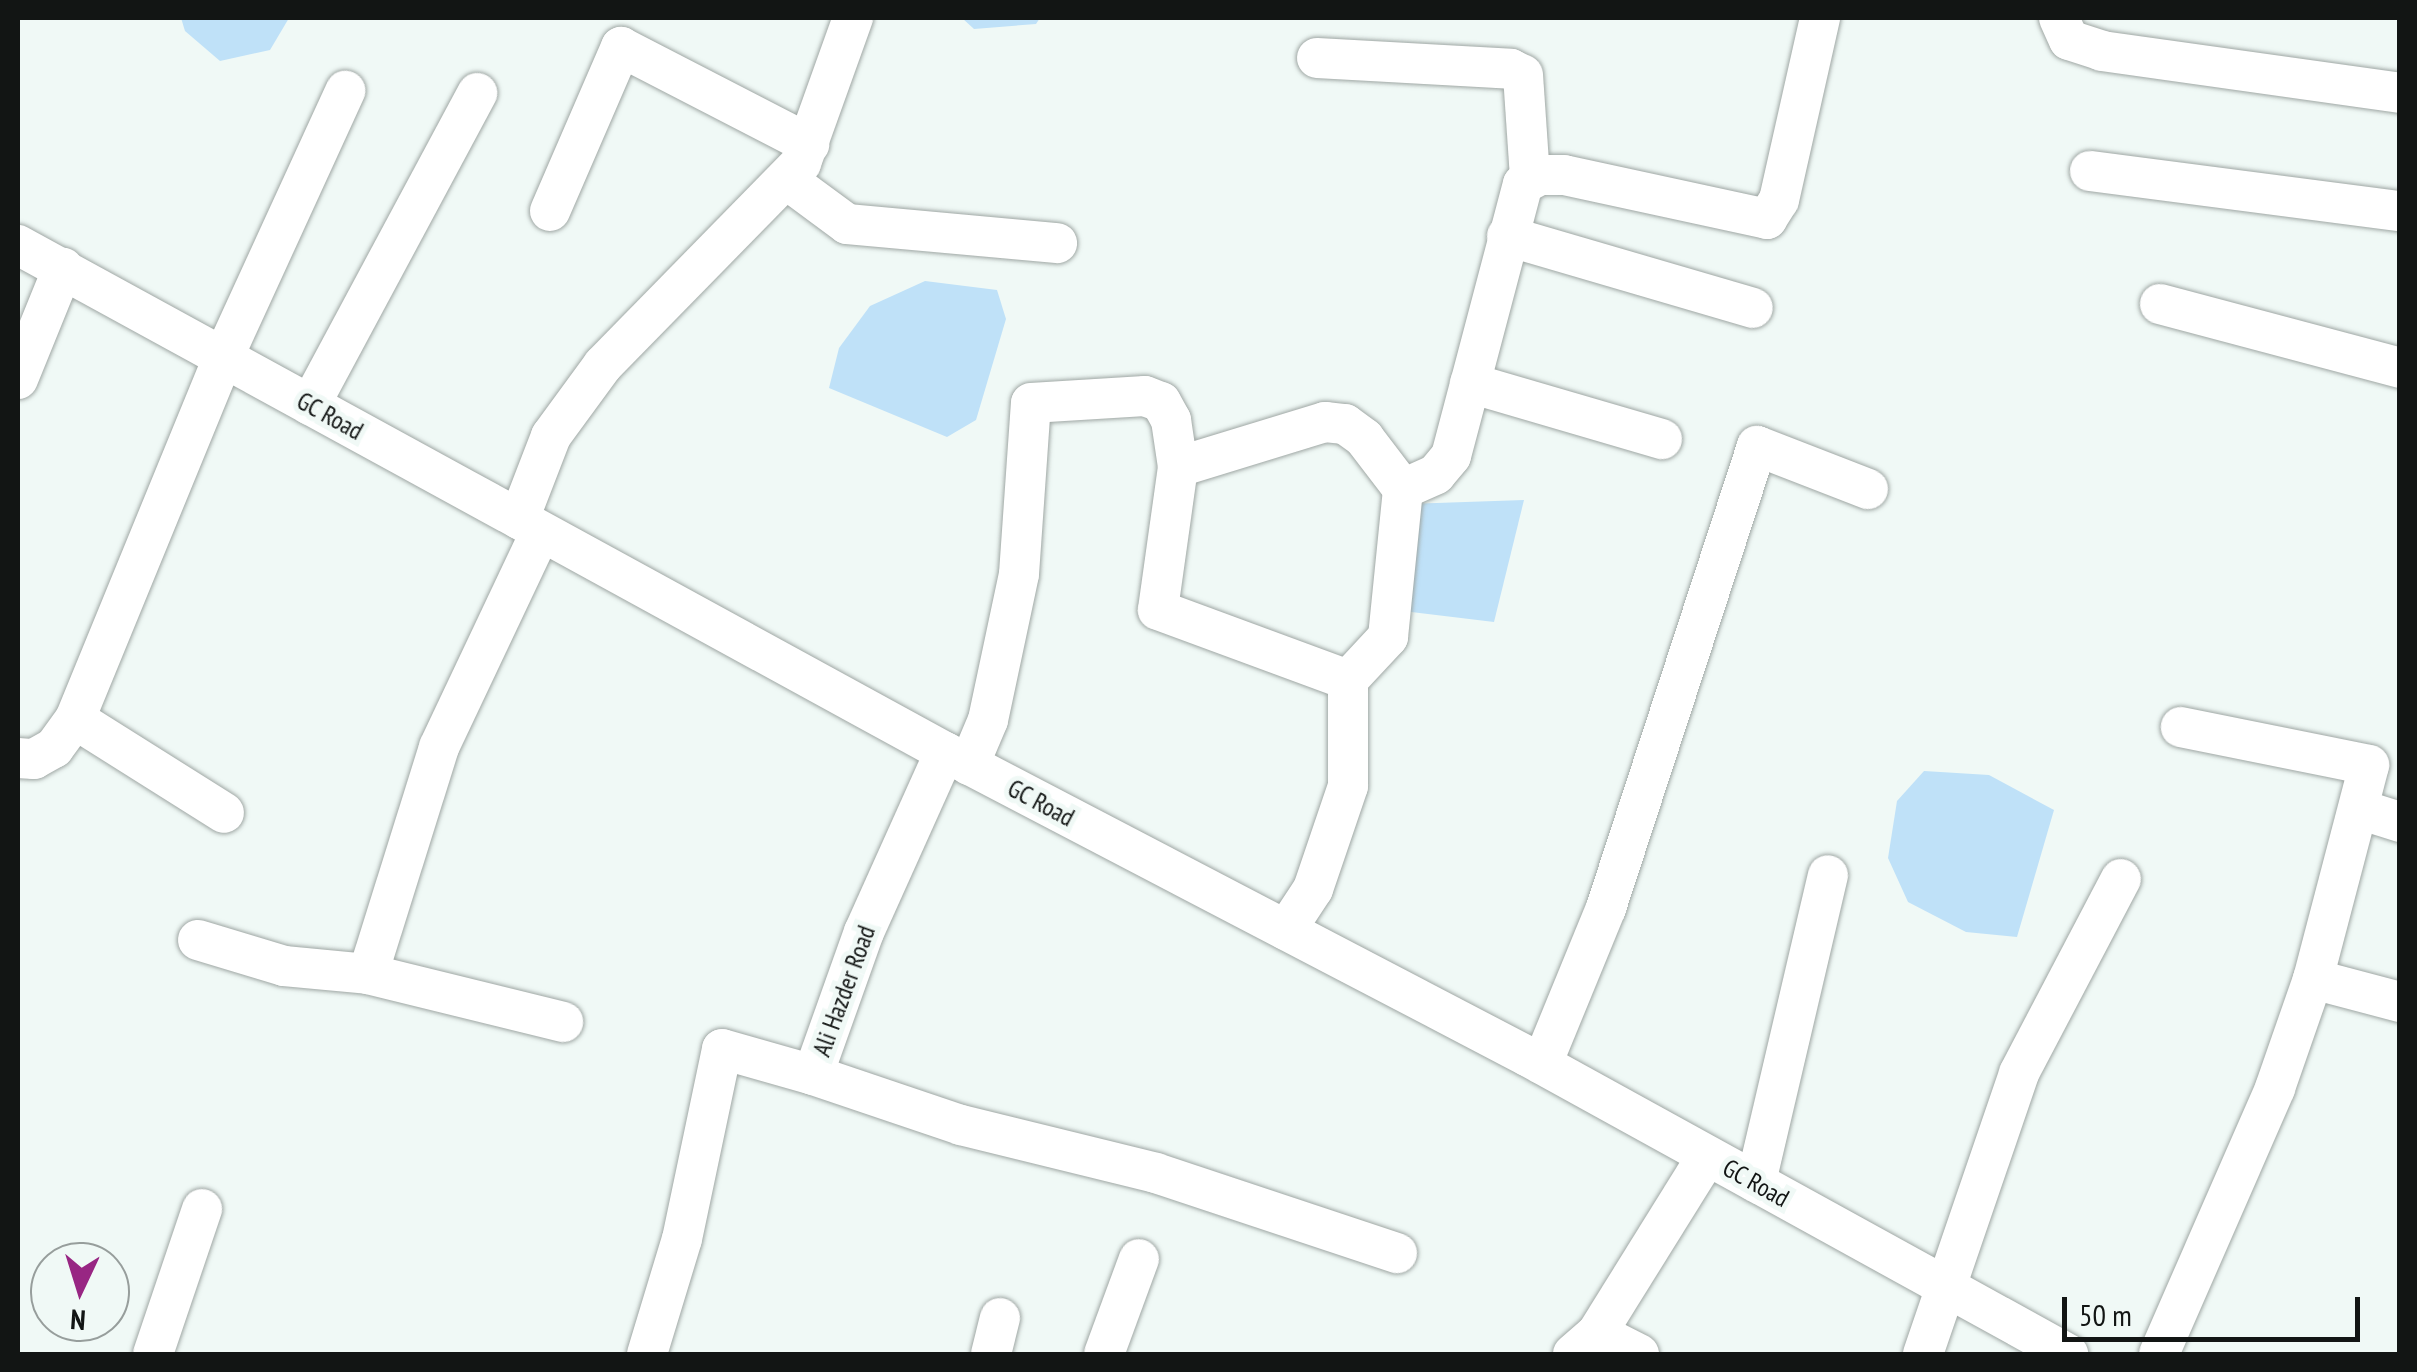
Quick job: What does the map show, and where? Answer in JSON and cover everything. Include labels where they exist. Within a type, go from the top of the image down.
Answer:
[{"type":"street","points":[[368,974],[439,746],[529,526],[550,436],[602,364],[786,180],[809,144],[854,18]]},
{"type":"street","points":[[1530,178],[1564,175],[1767,219],[1779,200],[1820,18]]},
{"type":"street","points":[[2059,18],[2069,40],[2102,51],[2400,93]]},
{"type":"street","points":[[550,211],[620,47],[809,144]]},
{"type":"street","points":[[1316,58],[1523,75],[1530,178],[1507,236],[1451,456],[1436,474],[1403,489]]},
{"type":"street","points":[[18,758],[34,759],[54,748],[75,719],[224,358],[345,91]]},
{"type":"street","points":[[310,406],[477,93]]},
{"type":"street","points":[[2090,171],[2400,211]]},
{"type":"street","points":[[786,180],[847,224],[1057,243]]},
{"type":"street","points":[[1507,236],[1753,308]]},
{"type":"street","name":"GC Road","points":[[18,246],[957,759],[1542,1064],[2068,1354]]},
{"type":"street","points":[[18,379],[62,268]]},
{"type":"street","points":[[2160,304],[2400,368]]},
{"type":"street","points":[[1470,383],[1662,439]]},
{"type":"street","name":"Ali Hazder Road","points":[[647,1354],[682,1238],[722,1049],[813,1075],[864,932],[957,759],[988,720],[1019,574],[1031,402],[1145,396],[1161,402],[1171,420],[1178,467]]},
{"type":"street","points":[[1286,930],[1313,889],[1348,786],[1348,680],[1388,637],[1403,489],[1345,424],[1325,422],[1178,467],[1158,610],[1348,680]]},
{"type":"street","points":[[1542,1064],[1606,908],[1757,446],[1868,489]]},
{"type":"street","points":[[75,719],[224,813]]},
{"type":"street","points":[[2159,1354],[2275,1088],[2313,979],[2360,809],[2368,765],[2181,727]]},
{"type":"street","points":[[2360,809],[2400,822]]},
{"type":"street","points":[[1756,1182],[1828,875]]},
{"type":"street","points":[[1923,1354],[1949,1289],[2019,1074],[2121,879]]},
{"type":"street","points":[[198,940],[284,966],[368,974],[563,1022]]},
{"type":"street","points":[[2313,979],[2400,1002]]},
{"type":"street","points":[[813,1075],[961,1125],[1156,1173],[1397,1253]]},
{"type":"street","points":[[1639,1354],[1585,1344],[1707,1156]]},
{"type":"street","points":[[153,1354],[202,1209]]},
{"type":"street","points":[[1104,1354],[1139,1259]]},
{"type":"water","points":[[181,18],[289,18],[270,50],[220,61],[185,31]]},
{"type":"water","points":[[962,18],[1040,18],[1036,24],[974,29]]},
{"type":"water","points":[[925,281],[997,290],[1006,319],[976,420],[947,437],[829,388],[839,348],[870,306]]},
{"type":"water","points":[[1524,500],[1494,622],[1403,611],[1407,504]]},
{"type":"water","points":[[1924,771],[1989,775],[2054,810],[2017,937],[1966,932],[1908,902],[1888,858],[1897,801]]}]
